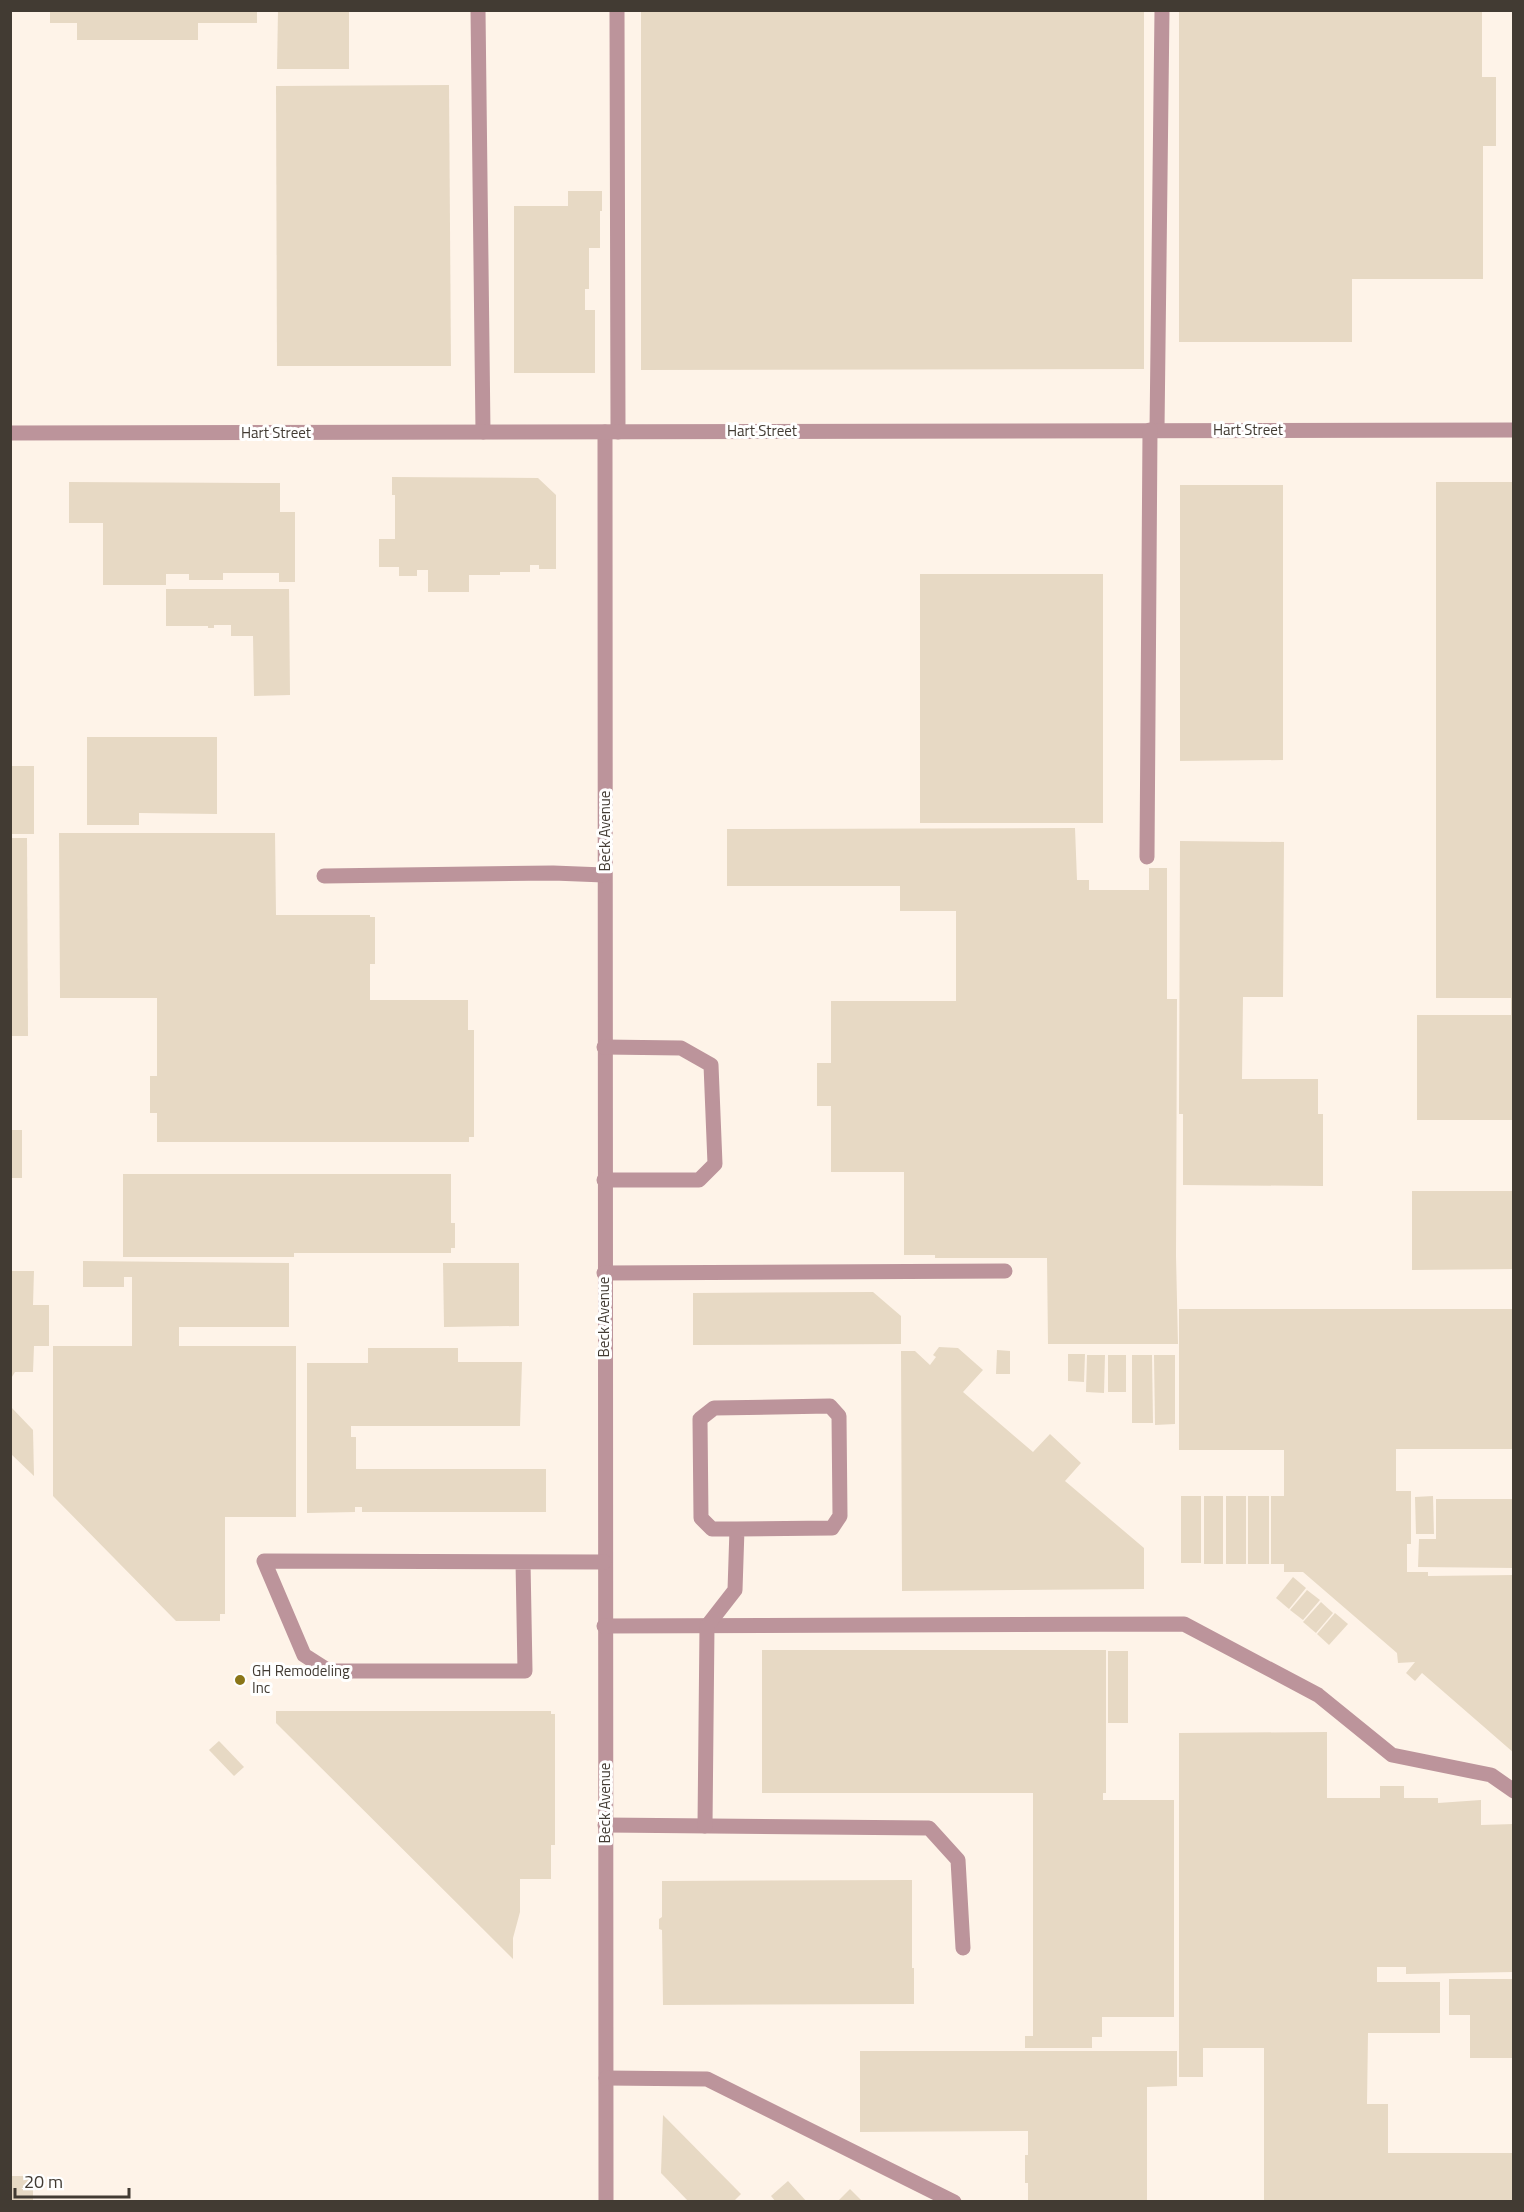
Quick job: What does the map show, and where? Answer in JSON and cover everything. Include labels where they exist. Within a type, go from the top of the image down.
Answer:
[{"type":"street","points":[[478,10],[483,432]]},
{"type":"street","name":"Beck Avenue","points":[[606,2202],[604,875],[617,10]]},
{"type":"street","points":[[1147,857],[1162,10]]},
{"type":"street","name":"Hart Street","points":[[10,433],[1514,430]]},
{"type":"street","points":[[324,876],[553,873],[604,875]]},
{"type":"street","points":[[604,1047],[681,1048],[711,1065],[716,1164],[699,1180],[604,1180]]},
{"type":"street","points":[[604,1273],[1005,1271]]},
{"type":"street","points":[[830,1406],[840,1416],[840,1516],[832,1528],[737,1528],[712,1528],[701,1518],[700,1419],[714,1408],[830,1406]]},
{"type":"street","points":[[705,1826],[706,1626],[735,1590],[737,1528]]},
{"type":"street","points":[[523,1562],[525,1671],[329,1671],[304,1654],[264,1561],[604,1562]]},
{"type":"street","points":[[604,1626],[1184,1624],[1318,1695],[1392,1755],[1491,1775],[1514,1791]]},
{"type":"street","points":[[605,1825],[929,1828],[958,1860],[963,1948]]},
{"type":"street","points":[[606,2079],[706,2079],[954,2202]]},
{"type":"building","points":[[50,10],[257,10],[257,23],[198,23],[198,40],[77,40],[77,23],[50,23]]},
{"type":"building","points":[[278,10],[349,10],[349,69],[277,69]]},
{"type":"building","points":[[641,10],[1144,10],[1144,369],[641,370]]},
{"type":"building","points":[[1179,10],[1482,10],[1482,77],[1496,77],[1496,146],[1483,146],[1483,279],[1352,279],[1352,342],[1179,342]]},
{"type":"building","points":[[449,85],[451,366],[277,366],[276,86]]},
{"type":"building","points":[[568,191],[602,191],[600,248],[589,248],[589,289],[585,289],[585,310],[595,310],[595,373],[514,373],[514,206],[568,206]]},
{"type":"building","points":[[392,477],[538,478],[556,495],[556,569],[539,569],[539,565],[530,565],[530,572],[469,575],[469,592],[428,592],[428,570],[417,570],[417,576],[399,576],[399,567],[379,567],[379,539],[395,539],[395,495],[392,495]]},
{"type":"building","points":[[69,482],[280,483],[280,512],[295,512],[295,582],[279,582],[279,573],[223,573],[223,580],[189,580],[189,574],[166,574],[166,585],[103,585],[103,523],[69,523]]},
{"type":"building","points":[[1436,482],[1514,482],[1514,1120],[1417,1120],[1417,1015],[1511,1015],[1511,998],[1436,998]]},
{"type":"building","points":[[1180,485],[1283,485],[1283,760],[1180,761]]},
{"type":"building","points":[[920,574],[1103,574],[1103,823],[920,823]]},
{"type":"building","points":[[166,589],[289,589],[290,695],[254,696],[253,636],[231,636],[231,625],[214,625],[214,628],[166,626]]},
{"type":"building","points":[[87,737],[217,737],[217,814],[139,813],[139,825],[87,825]]},
{"type":"building","points":[[10,766],[34,766],[34,834],[10,834]]},
{"type":"building","points":[[1075,828],[1077,880],[1089,880],[1089,890],[1149,890],[1149,868],[1167,868],[1167,999],[1177,999],[1178,1344],[1048,1344],[1047,1258],[935,1258],[935,1255],[904,1255],[904,1172],[831,1172],[831,1106],[817,1106],[817,1063],[831,1063],[831,1001],[956,1001],[956,911],[900,911],[900,886],[727,886],[727,829]]},
{"type":"building","points":[[59,833],[275,833],[276,915],[370,915],[370,917],[375,917],[375,964],[370,964],[370,1000],[468,1000],[468,1030],[474,1030],[474,1137],[469,1137],[469,1142],[157,1142],[157,1113],[150,1113],[150,1076],[157,1076],[157,998],[60,998]]},
{"type":"building","points":[[10,838],[27,838],[28,1036],[10,1036]]},
{"type":"building","points":[[1180,841],[1284,842],[1283,997],[1243,997],[1242,1079],[1318,1079],[1318,1114],[1323,1114],[1323,1186],[1183,1185],[1183,1114],[1179,1114]]},
{"type":"building","points":[[10,1130],[22,1130],[22,1178],[10,1178]]},
{"type":"building","points":[[123,1174],[451,1174],[451,1223],[455,1223],[455,1248],[451,1248],[451,1253],[294,1253],[294,1257],[123,1257]]},
{"type":"building","points":[[1412,1191],[1514,1191],[1514,1269],[1412,1270]]},
{"type":"building","points":[[83,1261],[289,1263],[289,1327],[179,1327],[179,1346],[296,1346],[296,1517],[225,1517],[225,1614],[220,1614],[220,1621],[176,1621],[53,1496],[53,1346],[132,1346],[132,1277],[124,1277],[124,1287],[83,1287]]},
{"type":"building","points":[[443,1263],[519,1263],[519,1326],[444,1327]]},
{"type":"building","points":[[10,1271],[34,1271],[33,1305],[49,1305],[49,1346],[34,1346],[33,1372],[15,1372],[10,1380]]},
{"type":"building","points":[[873,1292],[901,1316],[901,1344],[693,1345],[693,1293]]},
{"type":"building","points":[[1179,1309],[1514,1309],[1514,1449],[1396,1449],[1396,1491],[1411,1491],[1411,1544],[1407,1544],[1407,1572],[1428,1572],[1428,1576],[1514,1575],[1514,1753],[1422,1673],[1415,1681],[1406,1673],[1415,1662],[1398,1663],[1397,1653],[1303,1572],[1284,1572],[1284,1564],[1271,1564],[1271,1496],[1284,1496],[1284,1450],[1179,1450]]},
{"type":"building","points":[[939,1347],[958,1348],[983,1370],[963,1392],[1033,1452],[1050,1434],[1081,1463],[1065,1481],[1144,1548],[1144,1589],[902,1591],[901,1351],[915,1351],[930,1365]]},
{"type":"building","points":[[368,1348],[458,1348],[458,1362],[522,1362],[520,1426],[351,1426],[351,1437],[356,1437],[356,1469],[546,1469],[546,1512],[362,1512],[362,1507],[355,1507],[355,1512],[307,1513],[307,1363],[368,1363]]},
{"type":"building","points":[[997,1350],[1010,1351],[1010,1374],[996,1374]]},
{"type":"building","points":[[1068,1354],[1085,1354],[1084,1382],[1068,1381]]},
{"type":"building","points":[[1087,1355],[1105,1355],[1104,1393],[1086,1392]]},
{"type":"building","points":[[1108,1355],[1126,1355],[1126,1392],[1108,1392]]},
{"type":"building","points":[[1132,1355],[1152,1355],[1153,1423],[1132,1423]]},
{"type":"building","points":[[1154,1355],[1175,1355],[1175,1424],[1155,1425]]},
{"type":"building","points":[[10,1406],[33,1430],[34,1476],[10,1453]]},
{"type":"building","points":[[1181,1496],[1201,1496],[1201,1563],[1181,1563]]},
{"type":"building","points":[[1204,1496],[1223,1496],[1223,1564],[1204,1564]]},
{"type":"building","points":[[1226,1496],[1246,1496],[1246,1564],[1226,1564]]},
{"type":"building","points":[[1248,1496],[1269,1496],[1269,1564],[1248,1564]]},
{"type":"building","points":[[1433,1496],[1434,1534],[1416,1534],[1415,1497]]},
{"type":"building","points":[[1436,1499],[1514,1499],[1514,1568],[1418,1567],[1419,1539],[1436,1539]]},
{"type":"building","points":[[1293,1577],[1306,1588],[1289,1609],[1276,1598]]},
{"type":"building","points":[[1307,1590],[1320,1600],[1303,1620],[1290,1610]]},
{"type":"building","points":[[1321,1602],[1333,1613],[1316,1633],[1303,1622]]},
{"type":"building","points":[[1335,1613],[1348,1624],[1329,1645],[1317,1634]]},
{"type":"building","points":[[762,1650],[1106,1650],[1106,1793],[1103,1793],[1103,1800],[1174,1800],[1174,2017],[1102,2017],[1102,2037],[1092,2037],[1092,2048],[1025,2048],[1025,2036],[1033,2036],[1033,1793],[762,1793]]},
{"type":"building","points":[[1108,1651],[1128,1651],[1128,1723],[1108,1723]]},
{"type":"building","points":[[276,1711],[551,1711],[551,1714],[555,1714],[555,1845],[551,1845],[551,1879],[520,1879],[520,1912],[513,1938],[513,1959],[276,1723]]},
{"type":"building","points":[[1327,1732],[1327,1798],[1380,1798],[1380,1786],[1404,1786],[1404,1798],[1438,1798],[1438,1803],[1481,1800],[1481,1825],[1514,1824],[1514,1972],[1406,1974],[1406,1967],[1377,1967],[1377,1982],[1440,1982],[1440,2033],[1368,2033],[1367,2104],[1388,2104],[1388,2153],[1514,2153],[1514,2202],[1264,2202],[1264,2048],[1203,2048],[1203,2077],[1179,2077],[1179,1733]]},
{"type":"building","points":[[219,1741],[244,1767],[234,1776],[209,1750]]},
{"type":"building","points":[[912,1880],[914,2004],[663,2005],[662,1930],[659,1929],[659,1919],[662,1917],[662,1881]]},
{"type":"building","points":[[1449,1979],[1514,1979],[1514,2058],[1470,2058],[1470,2015],[1449,2015]]},
{"type":"building","points":[[860,2051],[1177,2051],[1177,2086],[1147,2087],[1147,2202],[1028,2202],[1025,2155],[1028,2155],[1028,2131],[860,2132]]},
{"type":"building","points":[[663,2115],[741,2194],[733,2202],[689,2202],[661,2173]]},
{"type":"building","points":[[10,2176],[33,2176],[33,2202],[10,2202]]},
{"type":"building","points":[[788,2181],[807,2202],[776,2202],[771,2196]]},
{"type":"building","points":[[850,2189],[863,2202],[837,2202]]},
{"type":"place","name":"GH Remodeling Inc","points":[[240,1680]]}]
